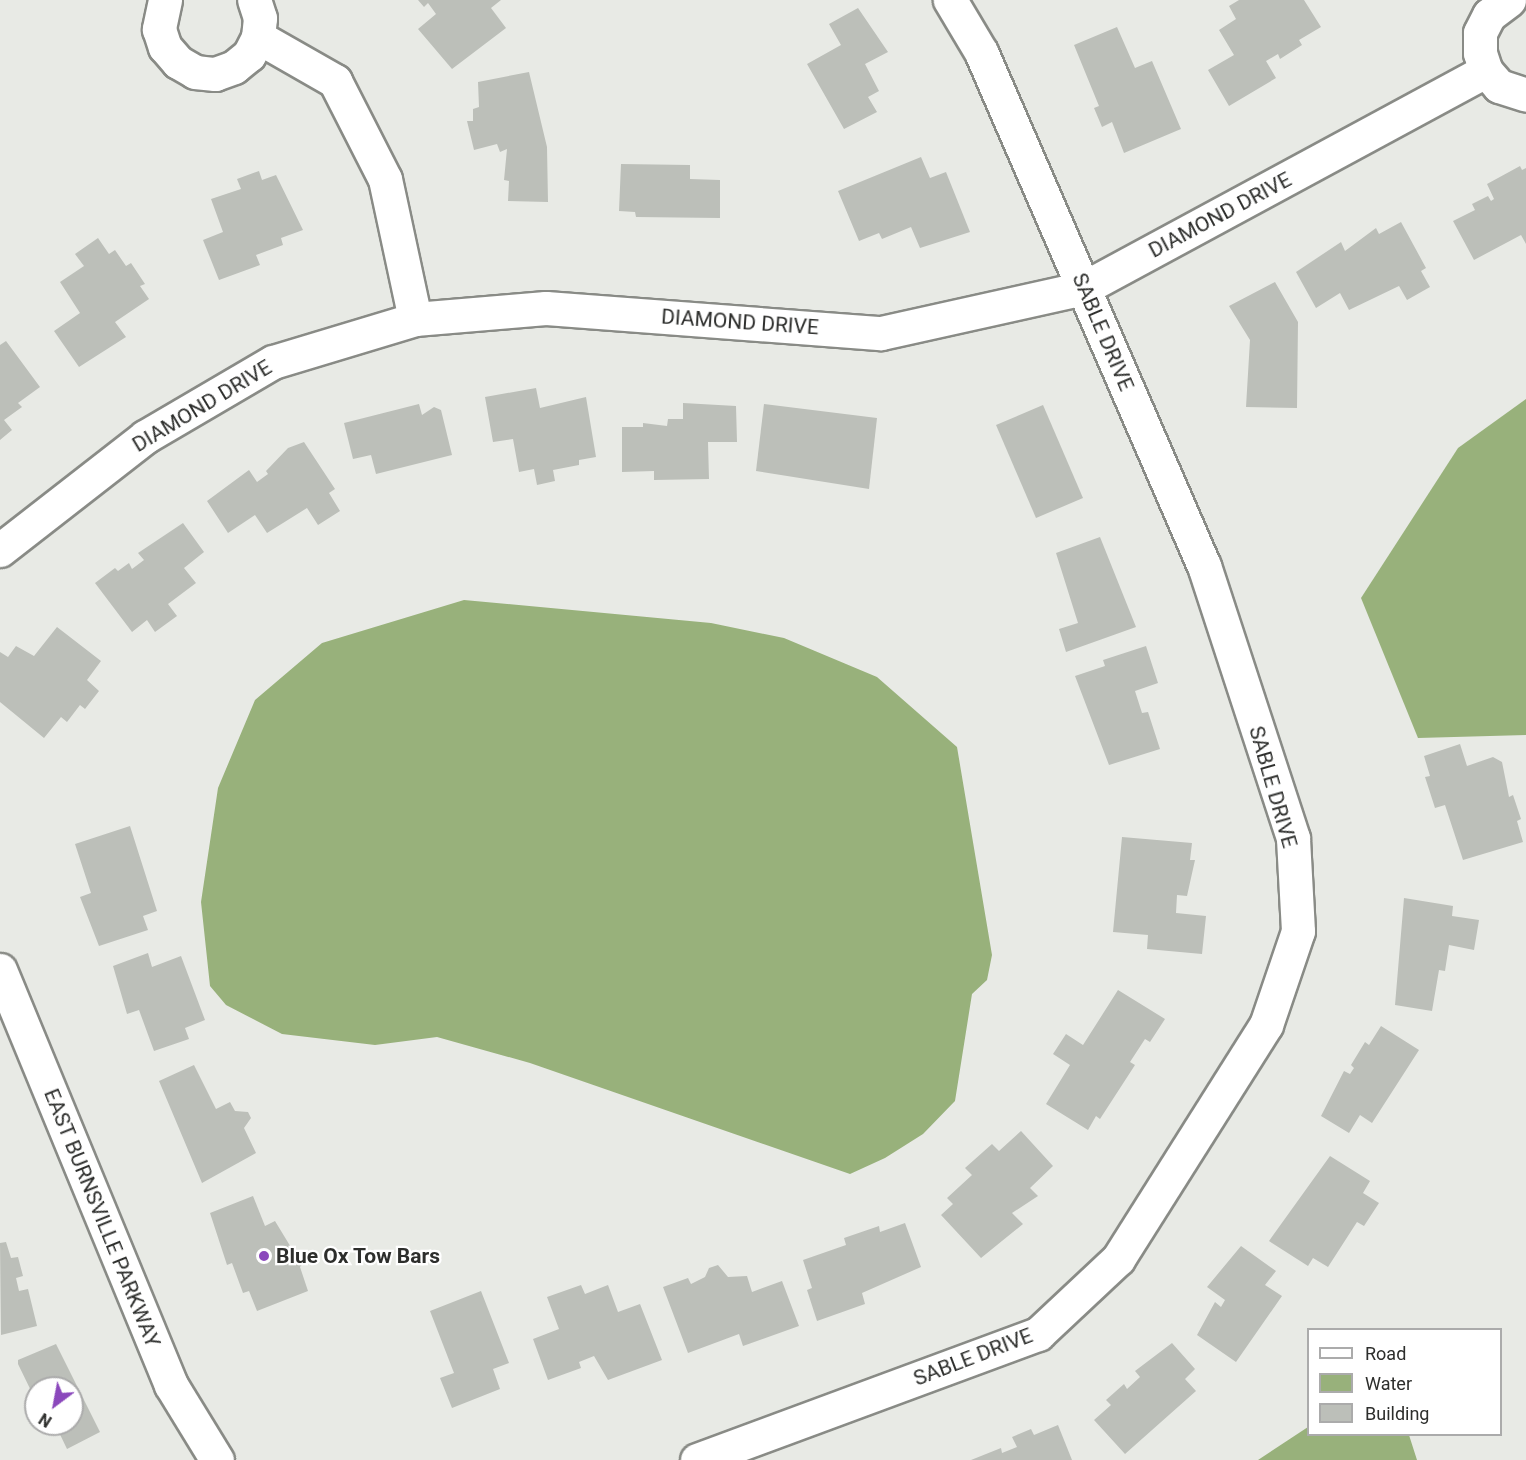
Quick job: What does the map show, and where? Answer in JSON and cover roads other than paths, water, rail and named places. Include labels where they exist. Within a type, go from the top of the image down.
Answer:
[{"type":"street","points":[[165,0],[159,28],[165,47],[178,62],[195,72],[215,74],[234,68],[249,55],[258,37],[260,18],[254,0]]},
{"type":"street","name":"SABLE DRIVE","points":[[697,1460],[1038,1334],[1118,1259],[1266,1026],[1298,932],[1293,838],[1204,566],[981,52],[950,0]]},
{"type":"street","points":[[1509,0],[1489,15],[1480,33],[1480,53],[1486,71],[1499,86],[1526,95]]},
{"type":"street","points":[[258,37],[335,81],[385,179],[415,320]]},
{"type":"street","name":"DIAMOND DRIVE","points":[[0,550],[145,437],[273,362],[415,320],[546,308],[881,333],[1084,288],[1486,71]]},
{"type":"street","name":"EAST BURNSVILLE PARKWAY","points":[[0,970],[171,1385],[217,1460]]},
{"type":"water","points":[[1526,399],[1526,735],[1418,738],[1361,598],[1458,448]]},
{"type":"water","points":[[464,600],[711,623],[784,638],[877,677],[957,747],[992,955],[987,980],[972,994],[955,1101],[923,1134],[885,1158],[850,1174],[530,1063],[437,1037],[375,1045],[282,1034],[226,1005],[210,986],[201,902],[218,788],[255,700],[322,643]]},
{"type":"water","points":[[1307,1428],[1307,1436],[1409,1436],[1417,1460],[1258,1460]]},
{"type":"place","name":"Blue Ox Tow Bars","points":[[264,1256]]}]
